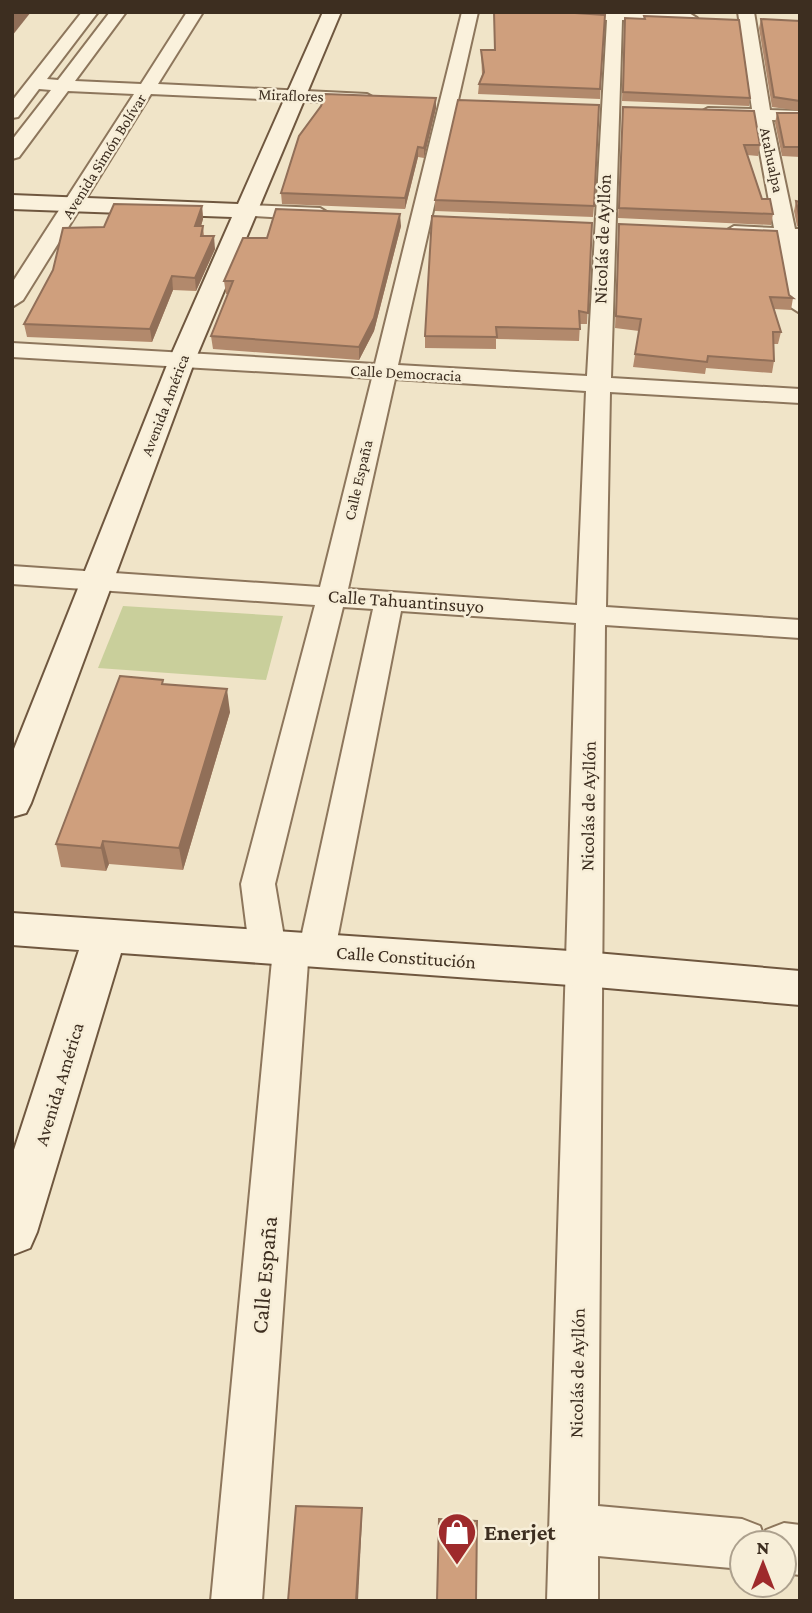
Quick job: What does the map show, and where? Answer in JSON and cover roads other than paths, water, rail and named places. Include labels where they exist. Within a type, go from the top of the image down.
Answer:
[{"type":"street","points":[[12,113],[90,12]]},
{"type":"street","points":[[12,153],[118,12]]},
{"type":"street","name":"Avenida Simón Bolívar","points":[[12,300],[195,12]]},
{"type":"street","name":"Avenida América","points":[[12,803],[182,360],[332,12]]},
{"type":"street","name":"Calle España","points":[[292,949],[258,884],[332,595],[383,372],[428,219],[457,102],[470,12]]},
{"type":"street","points":[[523,12],[708,19]]},
{"type":"street","name":"Nicolás de Ayllón","points":[[572,1601],[596,384],[607,227],[615,14]]},
{"type":"street","name":"Atahualpa","points":[[747,18],[762,115],[794,234],[800,306]]},
{"type":"street","name":"Miraflores","points":[[34,84],[387,100]]},
{"type":"street","points":[[426,101],[457,102]]},
{"type":"street","points":[[685,112],[800,116]]},
{"type":"street","points":[[12,202],[340,215]]},
{"type":"street","points":[[394,217],[428,219]]},
{"type":"street","points":[[709,231],[794,234]]},
{"type":"street","name":"Calle Democracia","points":[[12,351],[800,396]]},
{"type":"street","name":"Calle Tahuantinsuyo","points":[[12,575],[800,629]]},
{"type":"street","name":"Calle España","points":[[236,1601],[292,949],[388,600]]},
{"type":"street","name":"Calle Constitución","points":[[12,929],[584,969],[800,988]]},
{"type":"street","name":"Avenida América","points":[[12,1232],[105,936]]},
{"type":"street","points":[[574,1529],[728,1543]]},
{"type":"place","name":"Enerjet","points":[[457,1566]]}]
